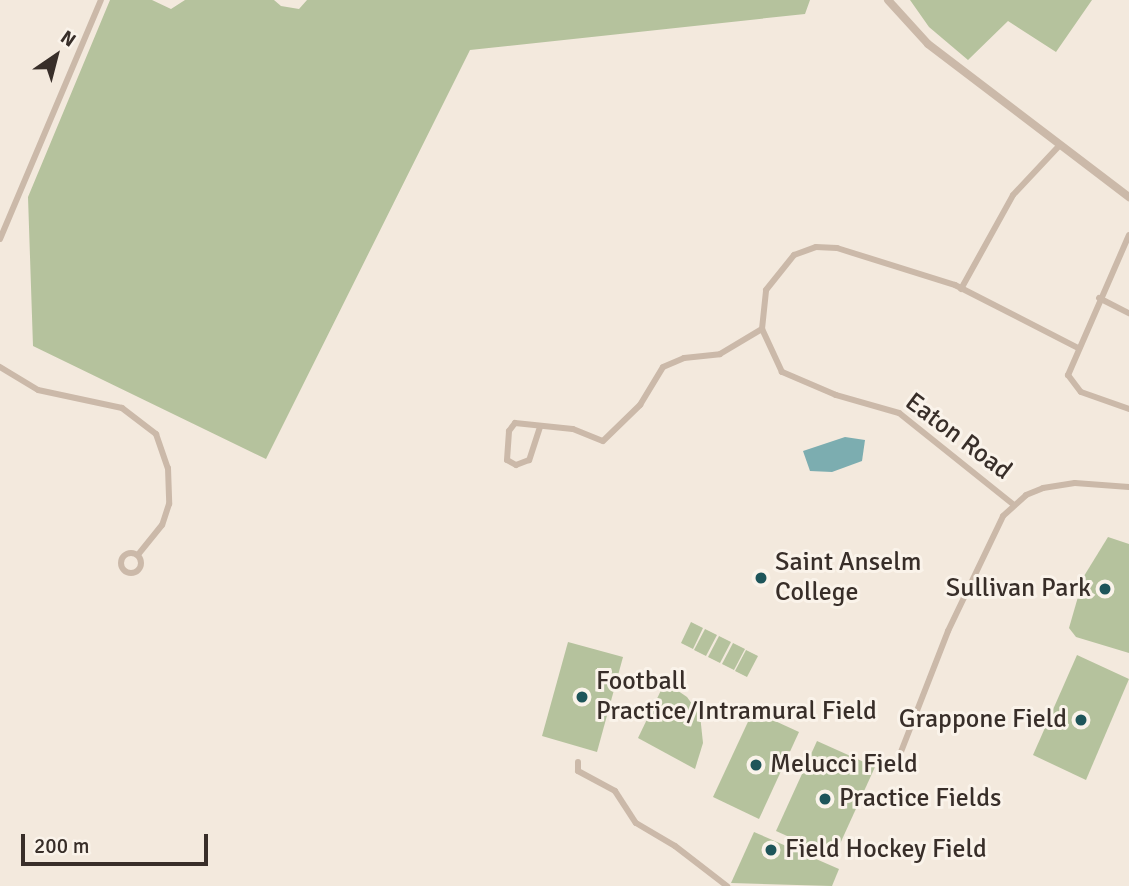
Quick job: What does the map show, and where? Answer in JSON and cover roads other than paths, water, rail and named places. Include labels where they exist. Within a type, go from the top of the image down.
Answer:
[{"type":"street","points":[[0,239],[101,0]]},
{"type":"street","points":[[888,0],[928,44],[1129,197]]},
{"type":"street","points":[[961,289],[1013,195],[1059,146]]},
{"type":"street","points":[[1129,235],[1077,348],[1068,375],[1072,385],[1129,409]]},
{"type":"street","points":[[540,427],[526,462],[516,465],[507,460],[513,425],[521,422],[540,427],[573,429],[603,442],[639,405],[663,367],[684,358],[720,354],[762,329],[764,296],[775,274],[794,255],[816,247],[837,248],[961,289],[1077,348]]},
{"type":"street","points":[[1099,298],[1129,313]]},
{"type":"street","name":"Eaton Road","points":[[762,329],[772,358],[786,375],[907,418],[1014,506]]},
{"type":"street","points":[[0,367],[50,395],[122,408],[156,434],[167,461],[169,504],[162,525],[138,555]]},
{"type":"street","points":[[897,762],[947,634],[1003,516],[1029,493],[1061,485],[1129,487]]},
{"type":"street","points":[[578,762],[578,771],[619,795],[636,823],[681,850],[727,886]]},
{"type":"water","points":[[845,437],[865,440],[862,461],[832,472],[810,471],[803,451]]},
{"type":"place","name":"Saint Anselm College","points":[[761,578]]},
{"type":"place","name":"Sullivan Park","points":[[1105,589]]},
{"type":"place","name":"Football Practice/Intramural Field","points":[[582,697]]},
{"type":"place","name":"Grappone Field","points":[[1081,720]]},
{"type":"place","name":"Melucci Field","points":[[756,765]]},
{"type":"place","name":"Practice Fields","points":[[825,799]]},
{"type":"place","name":"Field Hockey Field","points":[[771,850]]}]
